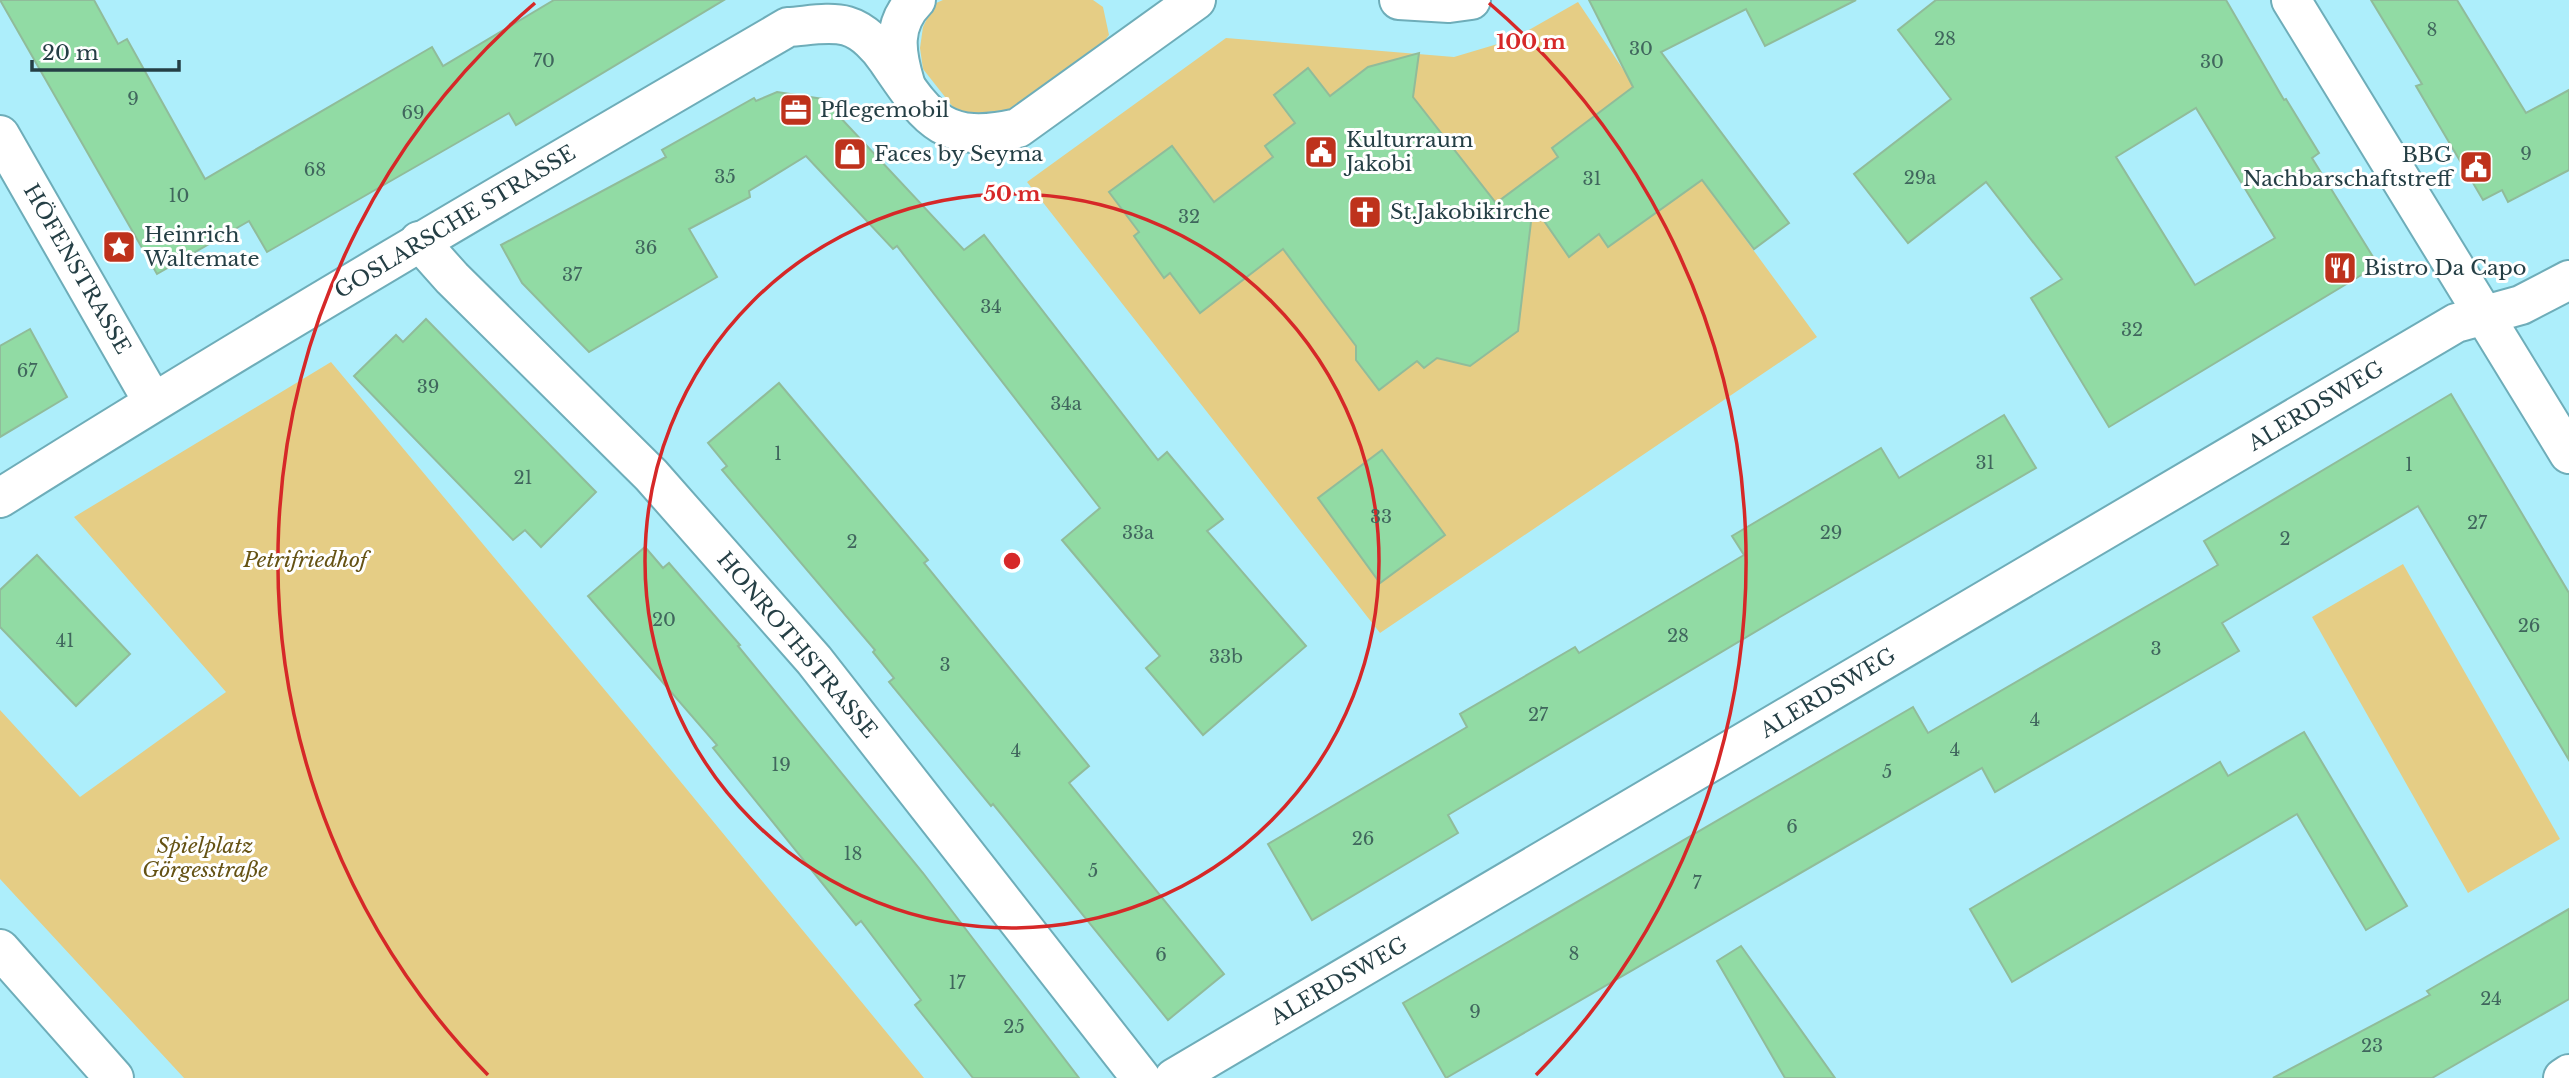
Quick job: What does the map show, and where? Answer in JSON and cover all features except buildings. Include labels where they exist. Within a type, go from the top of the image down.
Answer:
[{"type":"street","points":[[788,27],[822,0]]},
{"type":"street","name":"GOSLARSCHE STRASSE","points":[[906,88],[896,52],[898,35],[916,0]]},
{"type":"street","name":"GOSLARSCHE STRASSE","points":[[0,498],[419,241],[788,27],[850,27],[874,43],[930,117],[948,128],[988,134],[1018,128],[1196,0]]},
{"type":"street","points":[[1399,0],[1449,3],[1471,0]]},
{"type":"street","points":[[2291,0],[2569,454]]},
{"type":"street","name":"HÖFENSTRASSE","points":[[0,135],[153,402]]},
{"type":"street","name":"HONROTHSTRASSE","points":[[419,241],[452,278],[651,475],[814,660],[1141,1078]]},
{"type":"street","name":"ALERDSWEG","points":[[1174,1078],[2456,323],[2521,305],[2569,280]]},
{"type":"street","points":[[0,949],[114,1078]]},
{"type":"street","points":[[2563,1078],[2569,1074]]},
{"type":"green space","points":[[943,0],[1093,0],[1103,7],[1109,35],[1093,55],[1014,109],[969,114],[953,107],[923,69],[920,48],[923,27],[934,4]]},
{"type":"green space","points":[[1578,2],[1647,105],[1817,337],[1380,633],[1027,182],[1226,38],[1454,57],[1511,40]]},
{"type":"green space","name":"Petrifriedhof","points":[[331,362],[924,1078],[184,1078],[0,879],[0,710],[80,797],[226,692],[74,517]]},
{"type":"green space","points":[[2403,564],[2560,839],[2468,893],[2312,617]]},
{"type":"place","name":"Pflegemobil","points":[[796,110]]},
{"type":"place","name":"Kulturraum Jakobi","points":[[1321,152]]},
{"type":"place","name":"Faces by Seyma","points":[[850,154]]},
{"type":"place","name":"BBG Nachbarschaftstreff","points":[[2476,167]]},
{"type":"place","name":"St.Jakobikirche","points":[[1365,212]]},
{"type":"place","name":"Heinrich Waltemate","points":[[119,247]]},
{"type":"place","name":"Bistro Da Capo","points":[[2340,268]]},
{"type":"park label","name":"Spielplatz Görgesstraße","points":[[205,858]]}]
